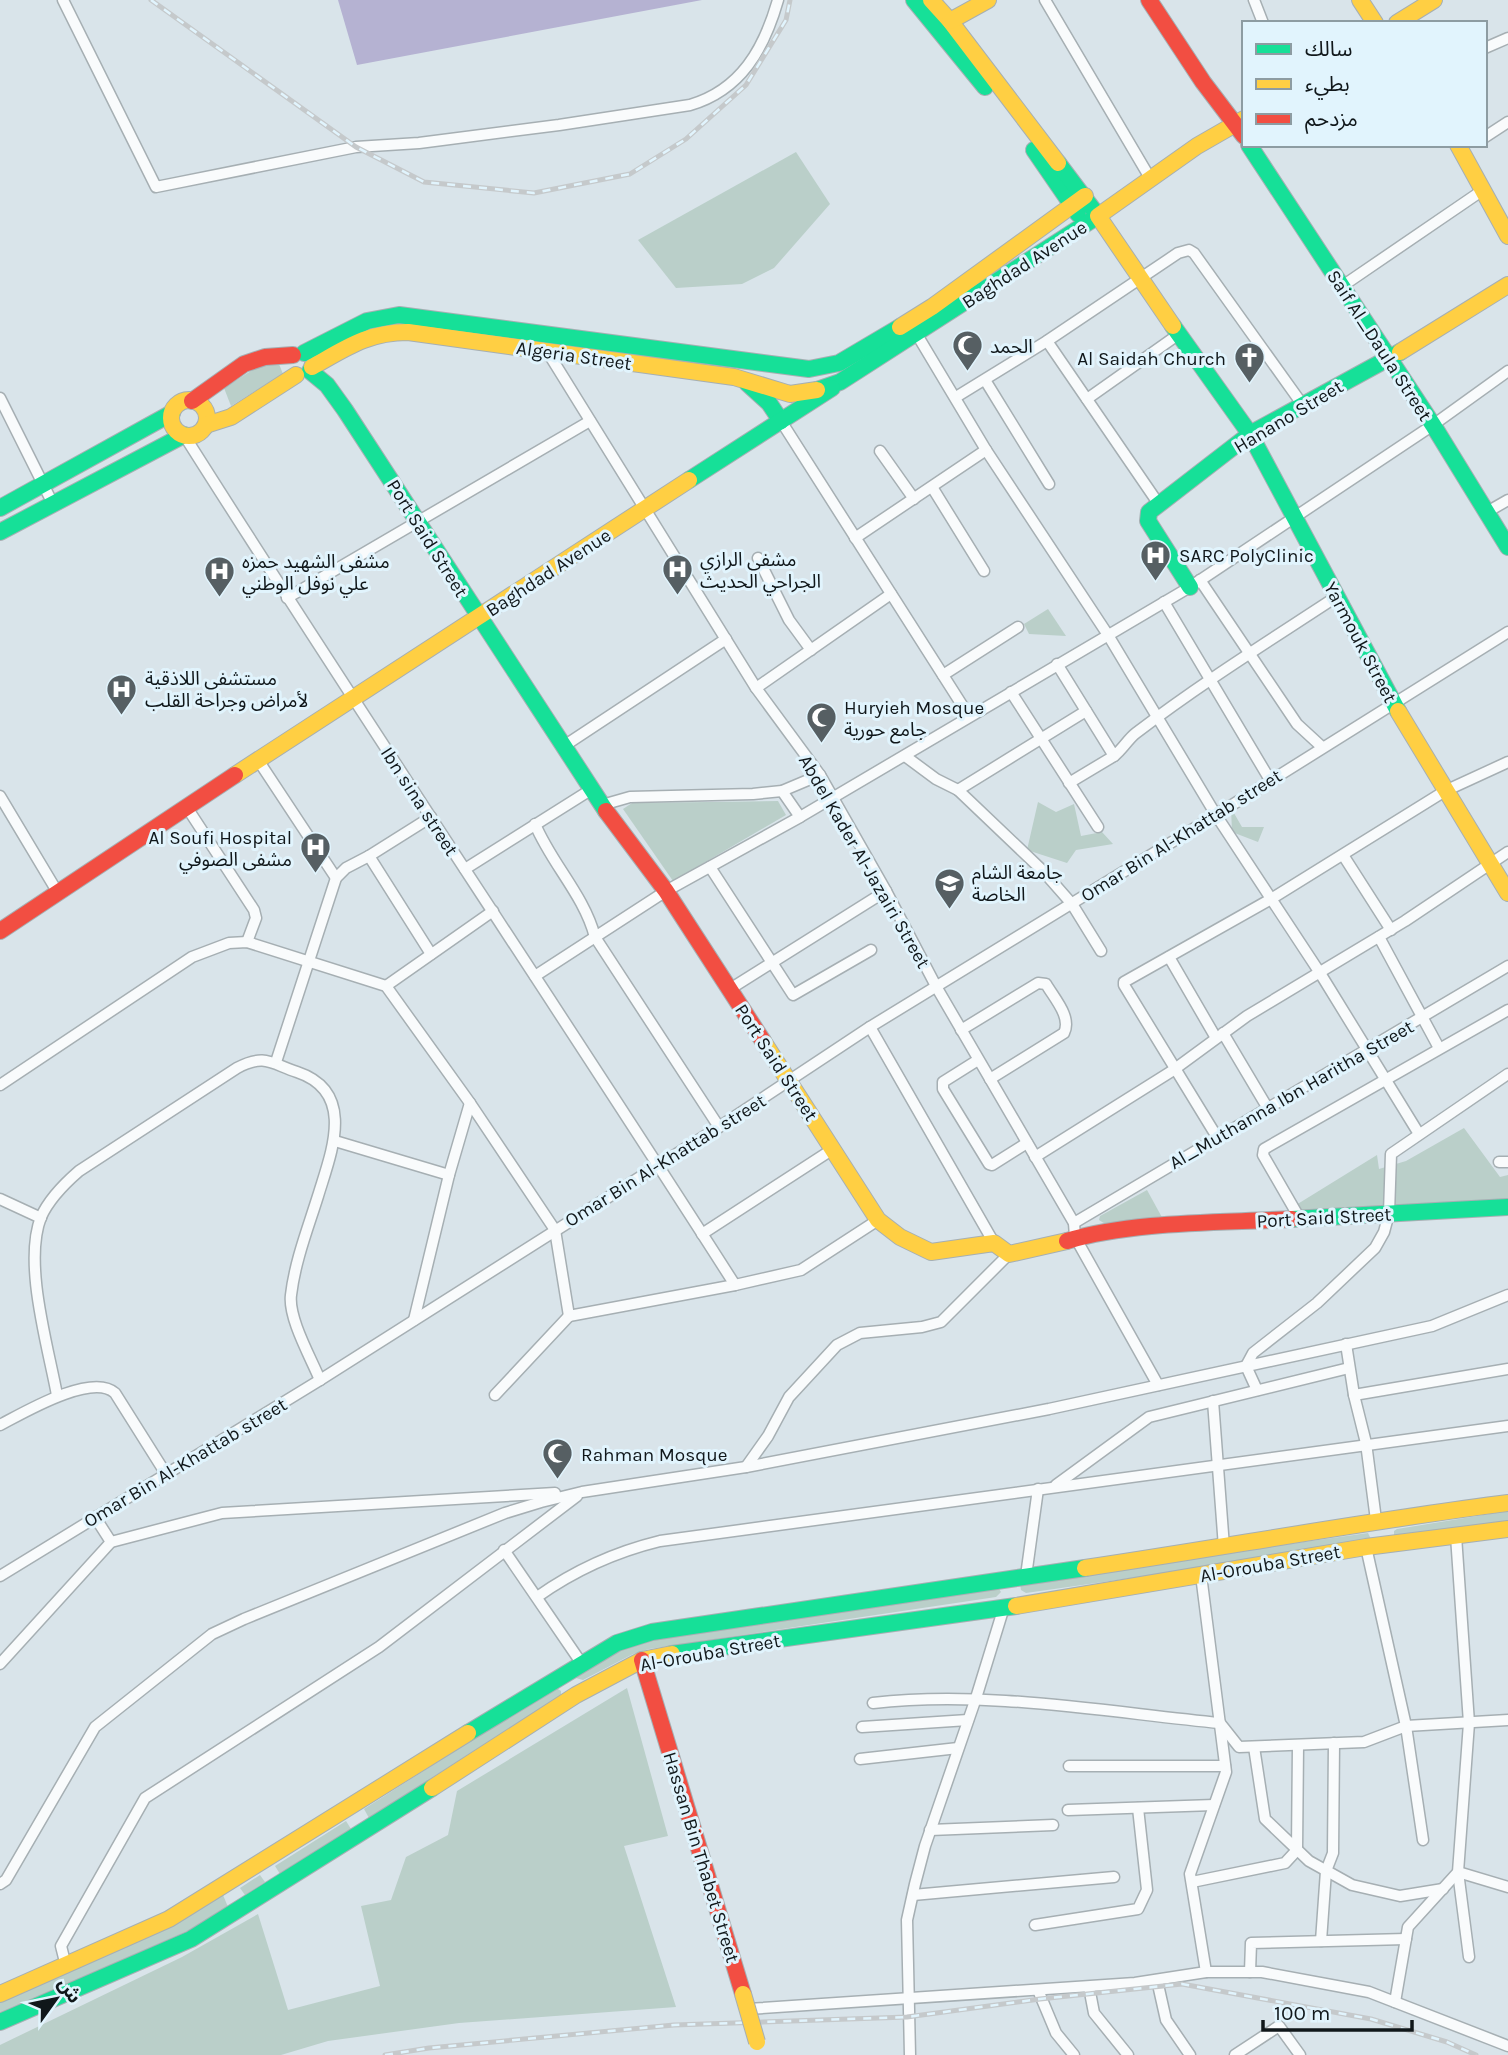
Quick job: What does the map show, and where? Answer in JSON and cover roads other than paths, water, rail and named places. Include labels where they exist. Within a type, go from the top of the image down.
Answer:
[{"type":"main road","points":[[914,0],[1079,201]]},
{"type":"main road","points":[[931,0],[950,21],[1079,201]]},
{"type":"main road","points":[[950,21],[988,0]]},
{"type":"main road","points":[[1149,0],[1203,82],[1241,127]]},
{"type":"main road","points":[[1360,0],[1374,21]]},
{"type":"main road","points":[[1400,21],[1434,0]]},
{"type":"main road","name":"Baghdad Avenue","points":[[0,931],[186,806],[981,293],[1198,146],[1241,127]]},
{"type":"main road","name":"Saif Al_Daula Street","points":[[1251,147],[1433,425],[1508,547]]},
{"type":"main road","points":[[1465,148],[1483,190],[1508,236]]},
{"type":"main road","name":"Yarmouk Street","points":[[1079,201],[1140,280],[1250,434],[1392,702],[1508,894]]},
{"type":"main road","name":"Baghdad Avenue","points":[[835,366],[932,307],[1079,201]]},
{"type":"main road","name":"Hanano Street","points":[[1158,503],[1250,434],[1388,359],[1508,285]]},
{"type":"main road","points":[[408,332],[409,315]]},
{"type":"main road","name":"Algeria Street","points":[[192,401],[244,364],[265,357],[298,354],[367,321],[409,315],[802,368],[835,366]]},
{"type":"main road","name":"Algeria Street","points":[[206,425],[231,417],[362,340],[386,332],[408,332],[734,377],[790,394],[810,393],[840,382]]},
{"type":"main road","points":[[539,334],[547,351]]},
{"type":"main road","name":"Port Said Street","points":[[298,354],[312,360],[306,371],[327,384],[345,410],[602,806],[666,891],[878,1220],[900,1237],[931,1252],[994,1243]]},
{"type":"main road","points":[[734,377],[761,395],[781,421]]},
{"type":"main road","points":[[0,508],[172,413],[178,404],[192,401],[205,409],[206,425],[195,435],[184,435],[0,532]]},
{"type":"main road","points":[[172,413],[175,429],[184,435]]},
{"type":"main road","points":[[1158,503],[1149,512],[1148,521],[1195,583]]},
{"type":"main road","name":"Port Said Street","points":[[1009,1254],[1052,1246],[1075,1230],[1093,1233],[1178,1225],[1506,1207]]},
{"type":"main road","points":[[994,1243],[1009,1254]]},
{"type":"main road","name":"Al-Orouba Street","points":[[0,1994],[169,1919],[617,1643],[652,1632],[1224,1547],[1376,1520],[1508,1503]]},
{"type":"main road","points":[[1374,1546],[1376,1520]]},
{"type":"main road","name":"Al-Orouba Street","points":[[0,2022],[191,1939],[368,1830],[576,1695],[642,1660],[694,1650],[1008,1607],[1374,1546],[1508,1529]]},
{"type":"main road","points":[[1004,1579],[1008,1607]]},
{"type":"main road","name":"Hassan Bin Thabet Street","points":[[642,1660],[759,2048]]},
{"type":"main road","points":[[563,1674],[576,1695]]},
{"type":"main road","points":[[354,1804],[368,1830]]},
{"type":"main road","points":[[226,1883],[242,1907]]},
{"type":"street","points":[[62,0],[156,187],[356,147],[559,125],[710,100],[734,83],[753,58],[770,29],[778,0]]},
{"type":"street","points":[[1045,0],[1150,178]]},
{"type":"street","points":[[1254,0],[1262,21]]},
{"type":"street","points":[[1487,47],[1508,38]]},
{"type":"street","points":[[1487,136],[1508,123]]},
{"type":"street","points":[[1341,287],[1483,190]]},
{"type":"street","points":[[956,397],[1047,341],[1178,253],[1189,250],[1194,253],[1302,404]]},
{"type":"street","points":[[916,333],[986,450],[1108,635],[1216,815],[1320,973],[1419,1134]]},
{"type":"street","points":[[1087,399],[1179,334]]},
{"type":"street","points":[[1047,341],[1158,503]]},
{"type":"street","name":"Abdel Kader Al-Jazairi Street","points":[[547,351],[756,688],[820,775],[937,988],[1035,1157],[1158,1385]]},
{"type":"street","points":[[535,976],[666,891],[905,756],[1195,583],[1433,425],[1508,371]]},
{"type":"street","points":[[985,380],[1049,484]]},
{"type":"street","points":[[0,398],[53,504]]},
{"type":"street","points":[[288,598],[590,421]]},
{"type":"street","points":[[781,421],[969,716]]},
{"type":"street","name":"Ibn sina street","points":[[184,435],[735,1285]]},
{"type":"street","points":[[855,538],[986,450]]},
{"type":"street","points":[[880,451],[914,499]]},
{"type":"street","points":[[932,487],[984,570]]},
{"type":"street","points":[[1487,512],[1508,500]]},
{"type":"street","points":[[758,558],[789,620],[811,650]]},
{"type":"street","points":[[1195,583],[1249,654],[1297,724],[1322,747]]},
{"type":"street","points":[[756,688],[891,594]]},
{"type":"street","points":[[1069,783],[1124,748],[1133,735],[1210,680],[1336,597]]},
{"type":"street","points":[[1164,602],[1270,780]]},
{"type":"street","points":[[943,675],[1018,627]]},
{"type":"street","name":"Omar Bin Al-Khattab street","points":[[0,1576],[320,1380],[719,1127],[870,1027],[937,988],[1508,632]]},
{"type":"street","points":[[564,746],[726,639]]},
{"type":"street","points":[[1058,664],[1114,755]]},
{"type":"street","points":[[1011,692],[1098,827]]},
{"type":"street","points":[[958,790],[1086,711]]},
{"type":"street","points":[[905,756],[936,779],[958,790],[1043,871],[1072,904],[1101,951]]},
{"type":"street","points":[[258,760],[336,878]]},
{"type":"street","points":[[1217,1137],[1124,985],[1126,981],[1271,899],[1446,791],[1508,762]]},
{"type":"street","points":[[602,806],[630,797],[753,794],[782,790],[820,775]]},
{"type":"street","points":[[465,869],[592,789]]},
{"type":"street","points":[[782,790],[800,817]]},
{"type":"street","points":[[0,796],[58,893]]},
{"type":"street","points":[[186,806],[254,910],[256,918],[247,942]]},
{"type":"street","points":[[276,1062],[336,878],[346,868],[430,817]]},
{"type":"street","points":[[535,824],[571,885],[595,937],[719,1127]]},
{"type":"street","points":[[1035,1157],[1175,1069],[1247,1016],[1391,930],[1508,852]]},
{"type":"street","points":[[1343,855],[1391,930]]},
{"type":"street","points":[[369,856],[431,954]]},
{"type":"street","points":[[710,867],[794,995],[871,950]]},
{"type":"street","points":[[730,989],[886,891]]},
{"type":"street","points":[[386,986],[493,911]]},
{"type":"street","points":[[1379,937],[1438,1048]]},
{"type":"street","points":[[0,1085],[192,957],[229,943],[247,942],[386,986],[470,1103],[555,1230],[569,1316]]},
{"type":"street","points":[[1169,957],[1267,1107]]},
{"type":"street","name":"Al_Muthanna Ibn Haritha Street","points":[[1075,1230],[1217,1137],[1508,966]]},
{"type":"street","points":[[961,1030],[1038,983],[1046,984],[1066,1019],[1067,1027],[1064,1033],[990,1079]]},
{"type":"street","points":[[1300,1219],[1263,1151],[1508,1010]]},
{"type":"street","points":[[870,1027],[994,1243]]},
{"type":"street","points":[[57,1395],[35,1273],[36,1236],[41,1218],[61,1188],[79,1171],[237,1068],[259,1059],[276,1062],[309,1076],[322,1085],[331,1100],[335,1117],[335,1141],[303,1243],[290,1296],[291,1310],[320,1380]]},
{"type":"street","points":[[978,1060],[943,1082],[943,1089],[989,1164],[994,1164],[1027,1143]]},
{"type":"street","points":[[1246,1366],[1257,1348],[1317,1303],[1368,1256],[1380,1240],[1389,1213],[1391,1154],[1508,1074]]},
{"type":"street","points":[[414,1320],[449,1175],[470,1103]]},
{"type":"street","points":[[335,1141],[449,1175]]},
{"type":"street","points":[[702,1234],[834,1149]]},
{"type":"street","points":[[0,1199],[41,1218]]},
{"type":"street","points":[[495,1395],[569,1316],[735,1285],[802,1269],[878,1220]]},
{"type":"street","points":[[746,1467],[768,1436],[789,1397],[837,1345],[860,1333],[922,1327],[941,1322],[1009,1254]]},
{"type":"street","points":[[0,1664],[111,1542],[222,1513],[582,1492],[746,1467],[1036,1412],[1432,1326],[1508,1294]]},
{"type":"street","points":[[1346,1344],[1354,1395],[1366,1443],[1376,1520]]},
{"type":"street","points":[[1246,1366],[1257,1390]]},
{"type":"street","points":[[1054,1487],[1149,1416],[1349,1368]]},
{"type":"street","points":[[1354,1395],[1508,1369]]},
{"type":"street","points":[[0,1425],[57,1395],[99,1387],[112,1390],[166,1474]]},
{"type":"street","points":[[1213,1401],[1224,1547]]},
{"type":"street","points":[[537,1597],[569,1576],[604,1559],[660,1541],[1366,1443],[1508,1426]]},
{"type":"street","points":[[1026,1576],[1038,1489]]},
{"type":"street","points":[[66,1966],[61,1945],[145,1798],[379,1647],[582,1492]]},
{"type":"street","points":[[0,1884],[6,1880],[95,1727],[212,1634],[505,1513],[582,1492]]},
{"type":"street","points":[[95,1517],[111,1542]]},
{"type":"street","points":[[1456,1536],[1469,1723],[1458,1872],[1469,1957]]},
{"type":"street","points":[[1374,1546],[1423,1840]]},
{"type":"street","points":[[504,1550],[582,1664]]},
{"type":"street","points":[[1201,1575],[1226,1772],[1191,1874],[1206,1972]]},
{"type":"street","points":[[910,2055],[907,1999],[908,1920],[912,1895],[930,1830],[1008,1607]]},
{"type":"street","points":[[873,1703],[909,1698],[976,1698],[1220,1723],[1239,1747],[1364,1742],[1406,1726],[1508,1720]]},
{"type":"street","points":[[862,1727],[968,1720]]},
{"type":"street","points":[[1321,1941],[1326,1871],[1333,1853],[1334,1743]]},
{"type":"street","points":[[1192,1882],[1285,1863],[1297,1850],[1298,1745]]},
{"type":"street","points":[[1254,1747],[1265,1819],[1309,1861],[1352,1885],[1400,1896],[1443,1889]]},
{"type":"street","points":[[859,1759],[958,1748]]},
{"type":"street","points":[[1069,1766],[1225,1766]]},
{"type":"street","points":[[1068,1810],[1214,1805]]},
{"type":"street","points":[[1035,1925],[1138,1909],[1147,1890],[1138,1808]]},
{"type":"street","points":[[930,1830],[1053,1825]]},
{"type":"street","points":[[1458,1872],[1508,1887]]},
{"type":"street","points":[[1395,2001],[1408,1927],[1458,1872]]},
{"type":"street","points":[[912,1895],[1114,1877]]},
{"type":"street","points":[[1250,1972],[1251,1943],[1406,1939]]},
{"type":"street","points":[[745,2001],[907,1999],[1089,1987],[1206,1972],[1262,1972],[1369,1992],[1395,2001],[1508,2046],[1498,2055]]},
{"type":"street","points":[[1157,1980],[1166,2021],[1190,2055]]},
{"type":"street","points":[[1089,1987],[1094,2013],[1128,2055]]},
{"type":"street","points":[[1038,1990],[1056,2033],[1074,2055]]},
{"type":"street","points":[[1241,2053],[1279,2026],[1300,2055]]},
{"type":"railway","points":[[151,0],[356,147],[424,182],[534,193],[630,174],[686,139],[746,85],[786,20],[790,0]]},
{"type":"railway","points":[[385,2055],[429,2048],[674,2025],[907,2017],[1182,1984],[1371,2019],[1447,2042],[1476,2055]]},
{"type":"place","name":"الحمد","points":[[967,373]]},
{"type":"place","name":"Al Saidah Church","points":[[1249,385]]},
{"type":"place","name":"SARC PolyClinic","points":[[1156,582]]},
{"type":"place","name":"مشفى الرازي الجراحي الحديث","points":[[677,597]]},
{"type":"place","name":"مشفى الشهيد حمزه علي نوفل الوطني","points":[[219,599]]},
{"type":"place","name":"مستشفى اللاذقية لأمراض وجراحة القلب","points":[[122,716]]},
{"type":"place","name":"Huryieh Mosque جامع حورية","points":[[821,745]]},
{"type":"place","name":"Al Soufi Hospital مشفى الصوفي","points":[[315,875]]},
{"type":"place","name":"جامعة الشام الخاصة","points":[[949,910]]},
{"type":"place","name":"Rahman Mosque","points":[[558,1481]]}]
